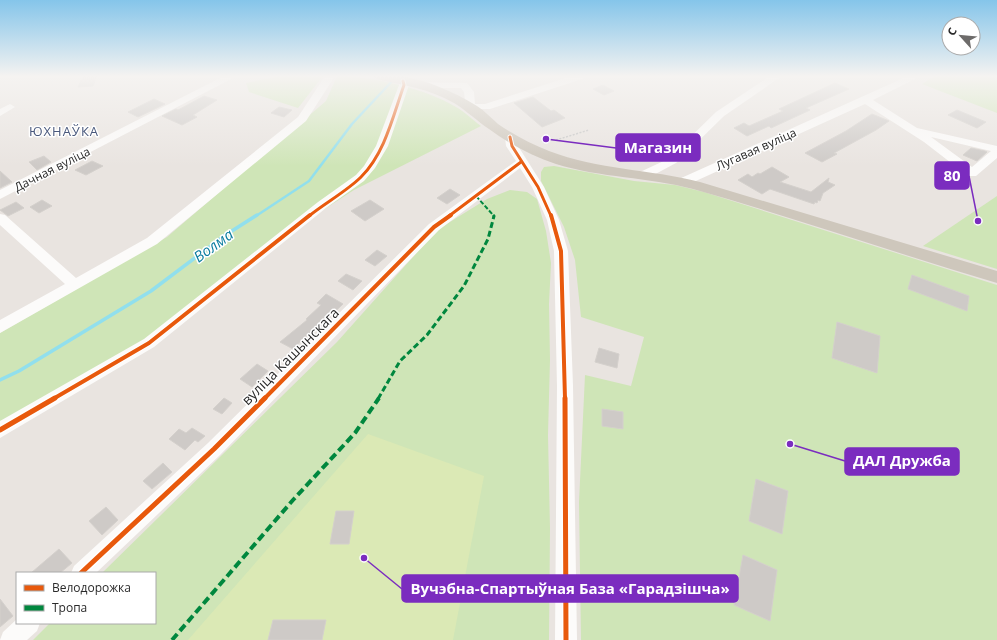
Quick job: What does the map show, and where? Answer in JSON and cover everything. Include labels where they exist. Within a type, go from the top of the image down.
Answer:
[{"type":"main road","points":[[470,106],[479,110],[494,127],[510,137],[544,154],[576,165],[598,170],[683,182],[997,277]]},
{"type":"street","name":"Дачная вуліца","points":[[0,195],[174,106]]},
{"type":"street","points":[[0,327],[152,241],[302,119],[311,106]]},
{"type":"street","points":[[0,430],[149,343],[322,205],[360,178],[369,168],[382,146],[396,106]]},
{"type":"street","points":[[476,106],[479,110],[492,106]]},
{"type":"street","points":[[644,176],[672,161],[720,114],[732,106]]},
{"type":"street","name":"Лугавая вуліца","points":[[683,182],[852,106]]},
{"type":"street","points":[[874,106],[911,129],[972,173],[997,150]]},
{"type":"street","points":[[0,112],[10,107]]},
{"type":"street","points":[[911,129],[997,150]]},
{"type":"street","points":[[510,137],[512,146],[538,187],[553,220],[561,251],[565,386],[566,640]]},
{"type":"street","name":"вуліца Кашынскага","points":[[82,572],[214,449],[434,227],[521,162]]},
{"type":"street","points":[[0,218],[75,285]]},
{"type":"street","points":[[11,640],[28,624]]},
{"type":"path","points":[[556,140],[589,130]]},
{"type":"green space","points":[[320,106],[454,106],[481,126],[354,190],[286,234],[144,341],[0,422],[0,333],[167,237]]},
{"type":"green space","points":[[979,106],[997,106],[997,113]]},
{"type":"green space","points":[[554,166],[634,181],[675,185],[704,192],[997,285],[997,640],[581,640],[579,502],[585,375],[631,386],[644,337],[581,317],[575,260],[564,227],[541,181],[541,172],[544,167]]},
{"type":"green space","points":[[510,190],[527,192],[537,199],[546,231],[551,263],[549,304],[550,360],[548,435],[550,528],[549,640],[33,640],[49,624],[156,624],[156,572],[103,572],[337,342],[437,230],[487,199]]},
{"type":"green space","points":[[997,196],[997,269],[923,246]]},
{"type":"green space","points":[[368,434],[484,476],[453,640],[188,640]]},
{"type":"building","points":[[140,106],[161,106],[138,117],[128,112]]},
{"type":"building","points":[[186,106],[208,106],[193,115],[197,117],[182,125],[162,116],[176,109],[178,110]]},
{"type":"building","points":[[517,106],[544,106],[551,111],[554,110],[565,118],[542,127]]},
{"type":"building","points":[[786,106],[811,106],[806,108],[810,110],[771,128],[769,126],[747,136],[734,128],[744,123],[749,126],[783,111],[779,109]]},
{"type":"building","points":[[279,107],[292,110],[284,117],[271,113]]},
{"type":"building","points":[[957,110],[986,122],[977,128],[948,115]]},
{"type":"building","points":[[872,114],[889,121],[876,130],[834,153],[837,154],[822,162],[805,153],[846,131]]},
{"type":"building","points":[[971,148],[987,152],[977,161],[963,155]]},
{"type":"building","points":[[44,156],[51,162],[37,170],[29,162]]},
{"type":"building","points":[[92,161],[103,166],[86,175],[75,170]]},
{"type":"building","points":[[772,167],[789,177],[780,182],[811,192],[829,178],[828,182],[835,185],[823,193],[820,201],[818,200],[817,203],[815,202],[814,204],[770,189],[762,194],[738,180],[748,174],[752,177],[758,173],[760,174]]},
{"type":"building","points":[[0,171],[12,182],[0,188]]},
{"type":"building","points":[[450,189],[460,195],[447,204],[437,198]]},
{"type":"building","points":[[42,200],[52,206],[39,213],[30,207]]},
{"type":"building","points":[[370,200],[384,209],[365,221],[351,211]]},
{"type":"building","points":[[16,202],[24,208],[8,216],[0,210]]},
{"type":"building","points":[[377,250],[387,256],[375,266],[365,260]]},
{"type":"building","points":[[346,274],[362,281],[353,290],[338,281]]},
{"type":"building","points":[[912,275],[969,296],[967,311],[908,289]]},
{"type":"building","points":[[326,294],[343,304],[293,349],[280,342],[307,320],[306,319],[321,305],[317,303]]},
{"type":"building","points":[[837,322],[880,336],[877,373],[832,358]]},
{"type":"building","points":[[599,348],[619,354],[617,368],[595,362]]},
{"type":"building","points":[[257,364],[268,371],[252,387],[240,379]]},
{"type":"building","points":[[224,398],[232,403],[222,414],[213,409]]},
{"type":"building","points":[[602,409],[623,412],[623,429],[602,426]]},
{"type":"building","points":[[192,428],[205,436],[198,442],[195,440],[185,450],[169,439],[179,429],[186,433]]},
{"type":"building","points":[[163,463],[172,472],[152,489],[143,481]]},
{"type":"building","points":[[756,479],[788,491],[782,534],[749,521]]},
{"type":"building","points":[[106,507],[118,520],[102,535],[89,521]]},
{"type":"building","points":[[336,511],[354,511],[349,544],[330,544]]},
{"type":"building","points":[[59,549],[72,563],[61,572],[32,572]]},
{"type":"building","points":[[743,555],[777,570],[770,621],[734,605]]},
{"type":"building","points":[[0,599],[13,616],[0,627]]},
{"type":"building","points":[[273,620],[326,620],[322,640],[268,640]]},
{"type":"waterway","name":"Волма","points":[[256,216],[309,181],[352,124],[369,106]]},
{"type":"waterway","name":"Волма","points":[[0,380],[19,371],[151,291],[224,236],[257,215]]},
{"type":"marked path","points":[[172,640],[293,500],[355,433],[373,408],[400,361],[427,335],[464,286],[488,239],[494,216],[476,196]]},
{"type":"cycle path","points":[[0,430],[149,343],[322,205],[360,178],[369,168],[382,146],[396,106]]},
{"type":"cycle path","points":[[510,137],[512,146],[538,187],[553,220],[561,251],[565,386],[566,640]]},
{"type":"cycle path","points":[[82,572],[214,449],[434,227],[521,162]]},
{"type":"place","name":"Магазин","points":[[546,139]]},
{"type":"place","name":"80","points":[[978,221]]},
{"type":"place","name":"ДАЛ Дружба","points":[[790,444]]},
{"type":"place","name":"Вучэбна-Спартыўная База «Гарадзішча»","points":[[364,558]]},
{"type":"district","name":"ЮХНАЎКА","points":[[64,131]]}]
